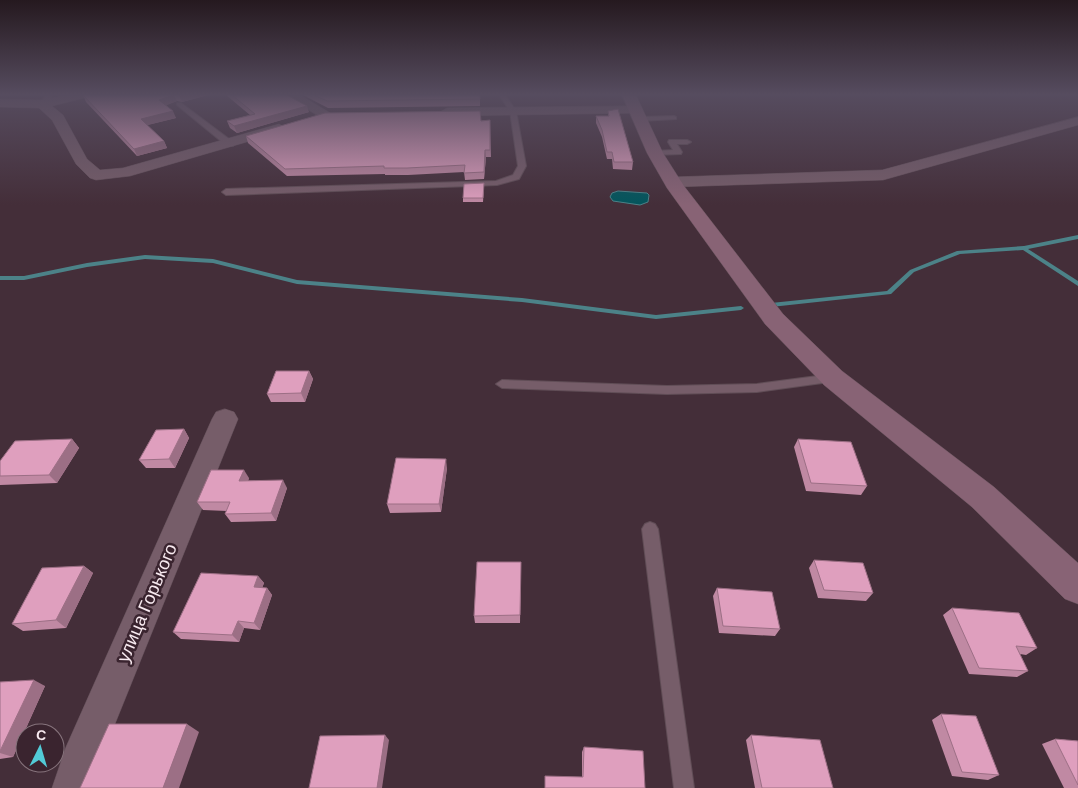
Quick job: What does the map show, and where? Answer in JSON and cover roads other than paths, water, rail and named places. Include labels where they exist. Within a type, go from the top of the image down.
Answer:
[{"type":"street","points":[[65,132],[81,161],[96,175],[124,174],[268,132]]},
{"type":"street","points":[[645,132],[651,146],[673,182],[774,319],[832,378],[983,497],[1078,588]]},
{"type":"street","points":[[673,182],[882,175],[1039,132]]},
{"type":"street","name":"улица Горького","points":[[73,788],[80,761],[225,419]]},
{"type":"lane","points":[[215,132],[230,144]]},
{"type":"lane","points":[[226,192],[466,185],[508,181],[516,177],[522,166],[516,132]]},
{"type":"lane","points":[[651,146],[678,152],[672,142],[687,142]]},
{"type":"lane","points":[[502,384],[668,390],[757,388],[832,378]]},
{"type":"lane","points":[[650,529],[684,788]]},
{"type":"water","points":[[618,191],[647,193],[649,195],[648,202],[640,205],[613,201],[610,197],[612,193]]},
{"type":"waterway","points":[[1024,248],[1078,237]]},
{"type":"waterway","points":[[771,305],[889,293],[912,271],[959,252],[1024,248]]},
{"type":"waterway","points":[[1024,248],[1078,284]]},
{"type":"waterway","points":[[0,278],[24,278],[87,265],[145,257],[213,261],[297,282],[522,300],[656,317],[741,308]]}]
